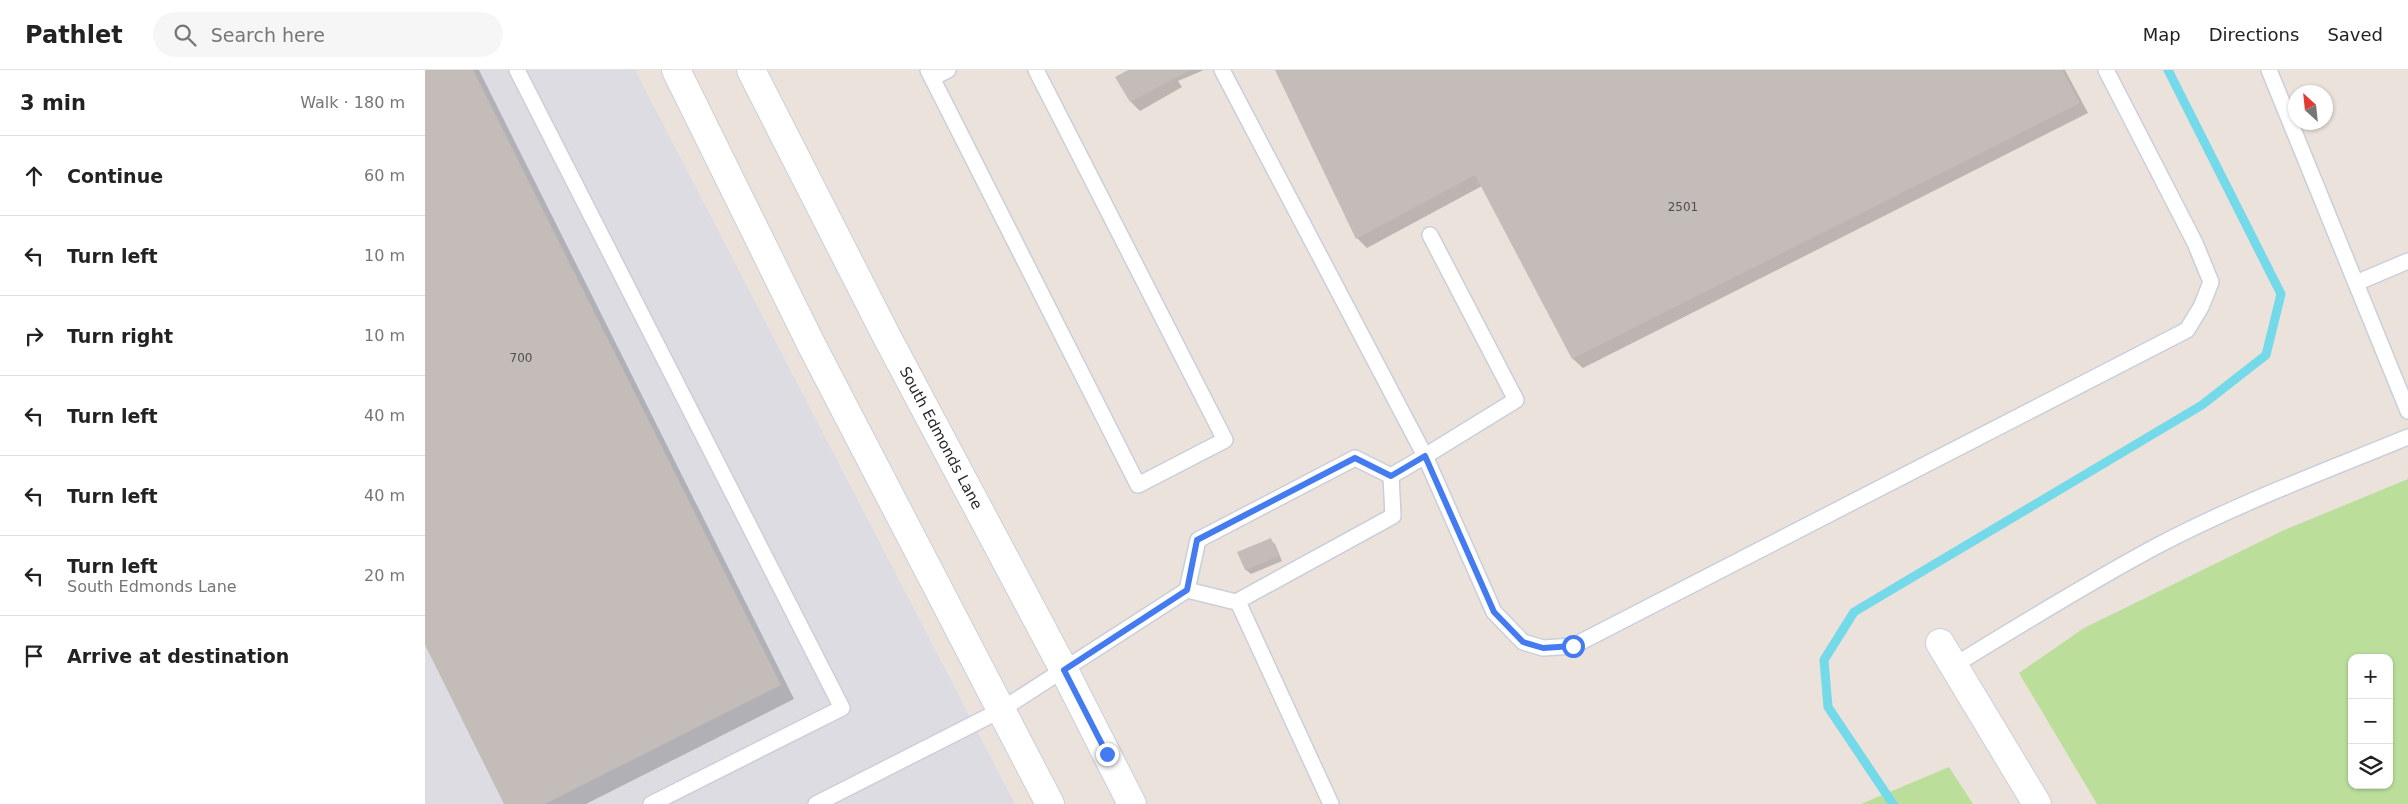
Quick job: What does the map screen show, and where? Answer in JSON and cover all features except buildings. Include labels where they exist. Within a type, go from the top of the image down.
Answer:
[{"type":"main road","points":[[676,70],[811,344],[1050,804]]},
{"type":"main road","name":"South Edmonds Lane","points":[[751,70],[887,337],[1064,670],[1132,804]]},
{"type":"main road","points":[[1940,643],[2037,804]]},
{"type":"lane","points":[[517,70],[842,708],[651,804]]},
{"type":"lane","points":[[948,70],[930,74],[1139,485],[1225,440],[1036,70]]},
{"type":"lane","points":[[1222,70],[1425,456],[1494,612],[1523,642],[1543,648],[1573,646],[2187,330],[2201,307],[2211,282],[2195,243],[2106,70]]},
{"type":"lane","points":[[2269,70],[2408,412]]},
{"type":"lane","points":[[1391,476],[1516,400],[1430,236]]},
{"type":"lane","points":[[2356,283],[2408,261]]},
{"type":"lane","points":[[1953,666],[2081,588],[2156,547],[2233,509],[2408,437]]},
{"type":"lane","points":[[816,804],[1001,710],[1187,590],[1197,540],[1355,458],[1391,476]]},
{"type":"lane","points":[[1187,590],[1238,602],[1393,516],[1391,476]]},
{"type":"lane","points":[[1238,602],[1331,804]]},
{"type":"shaded area","points":[[425,70],[635,70],[1015,804],[425,804]]},
{"type":"green space","points":[[2408,479],[2408,804],[2097,804],[2019,673],[2084,628],[2282,531]]},
{"type":"green space","points":[[1949,767],[1973,804],[1861,804]]},
{"type":"waterway","points":[[1893,804],[1828,707],[1824,660],[1854,612],[2202,405],[2266,355],[2281,294],[2168,70]]},
{"type":"route","points":[[1107,754],[1064,670],[1187,590],[1197,540],[1355,458],[1391,476],[1425,456],[1494,612],[1523,642],[1543,648],[1573,646]]}]
